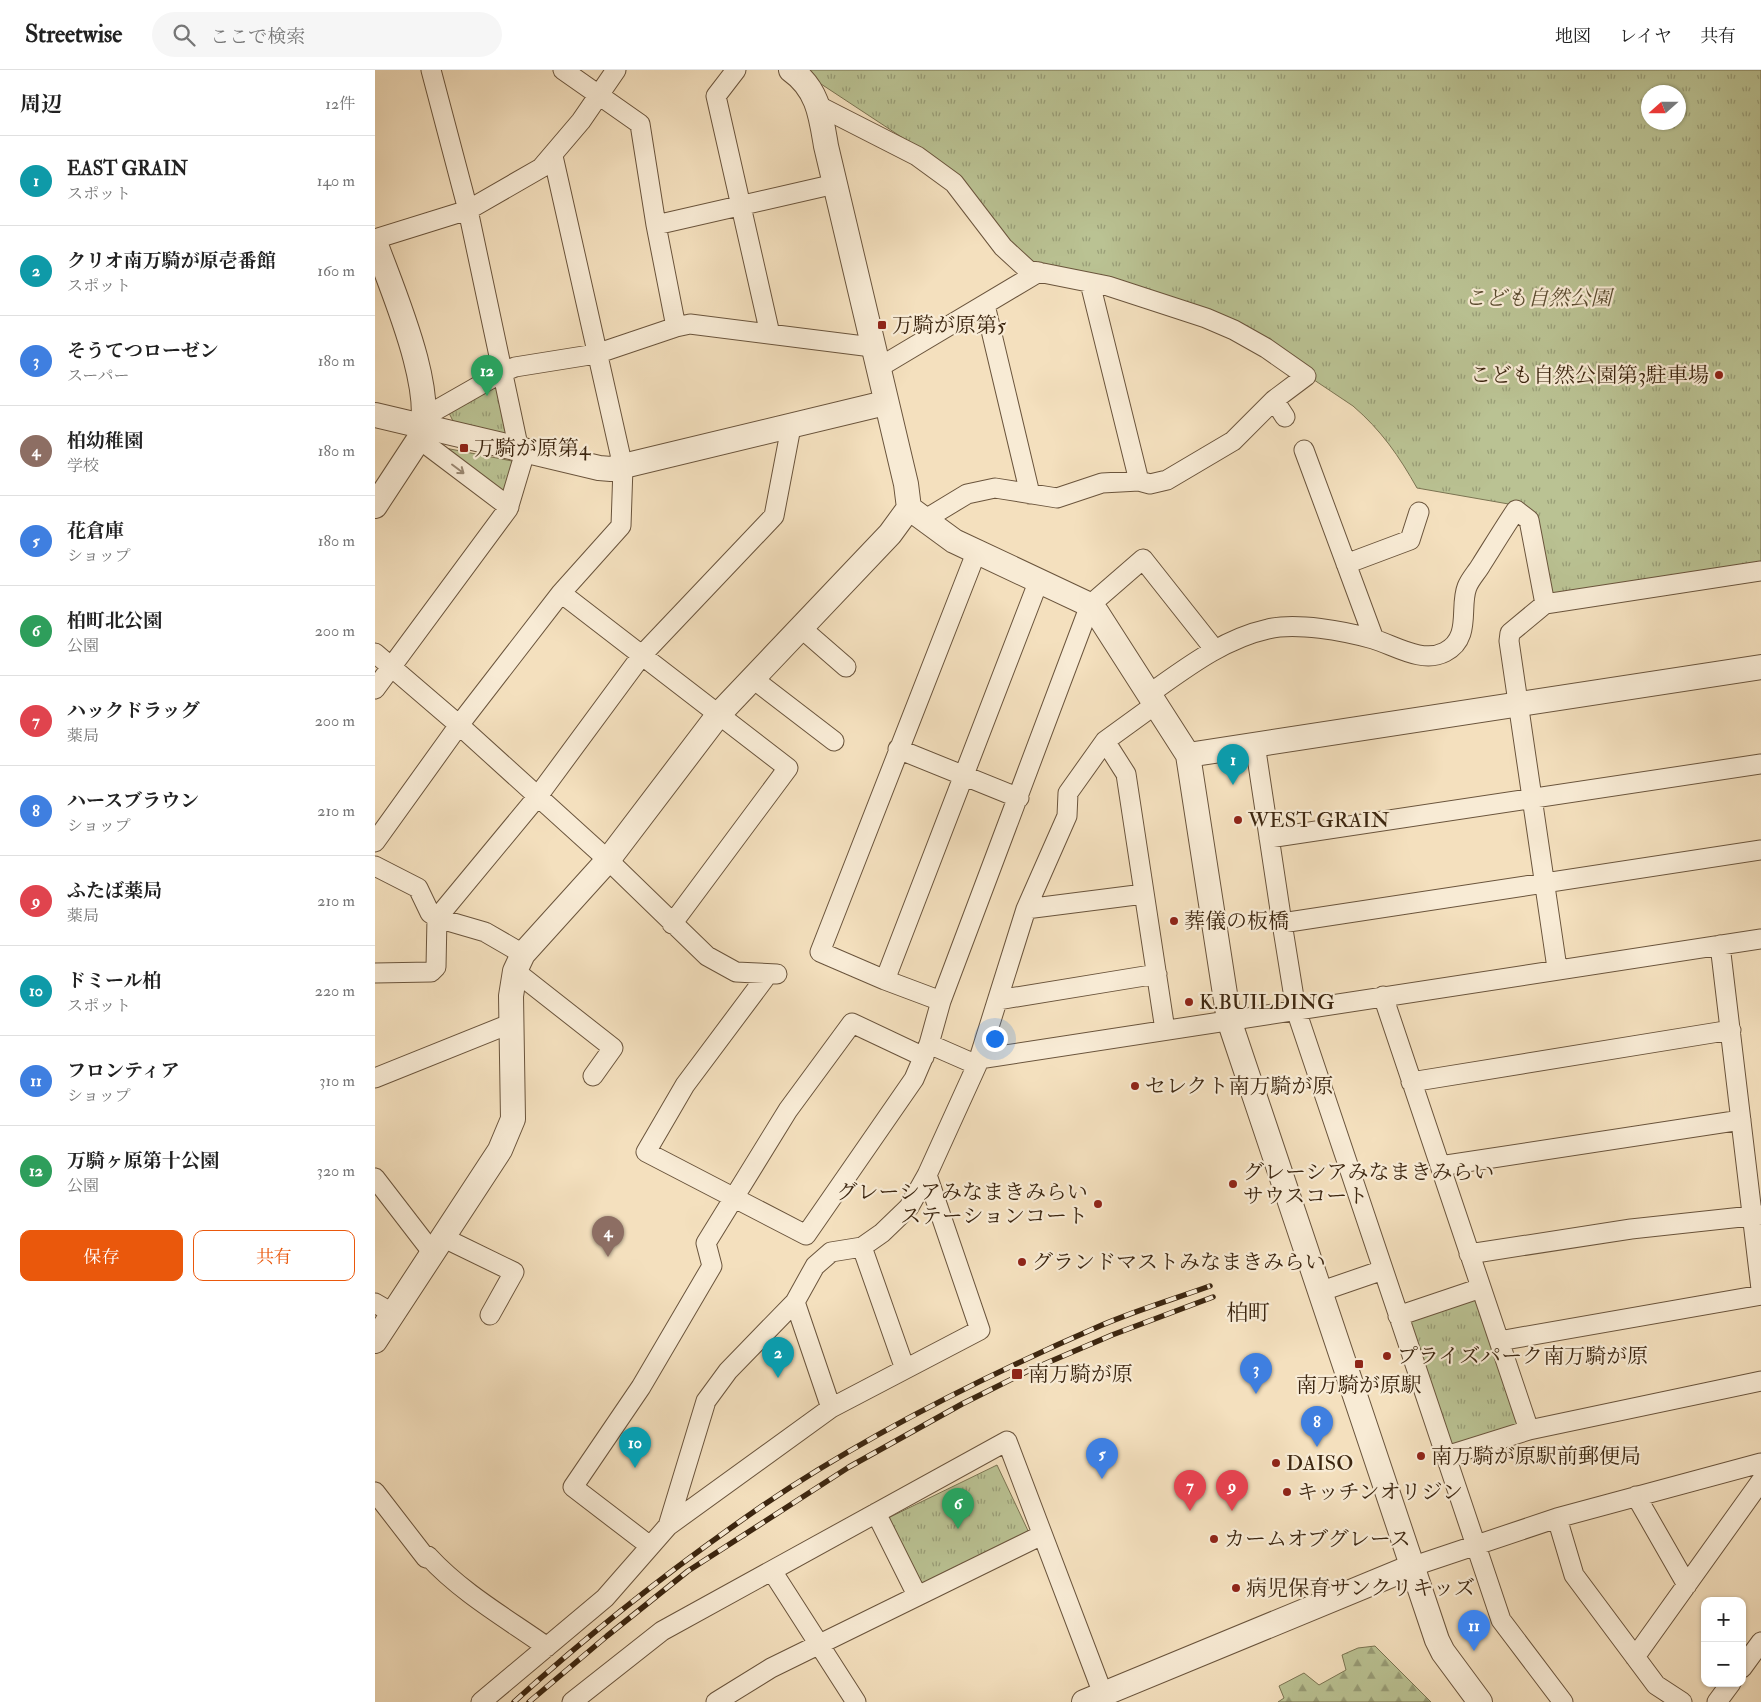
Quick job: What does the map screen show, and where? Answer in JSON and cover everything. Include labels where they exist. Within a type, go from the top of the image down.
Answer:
[{"type":"street","points":[[375,689],[509,507],[522,451],[468,210],[431,70]]},
{"type":"street","points":[[563,70],[640,124],[656,225],[676,327]]},
{"type":"street","points":[[509,507],[422,428],[417,358],[375,240],[468,210],[541,168],[581,121],[616,70]]},
{"type":"street","points":[[736,70],[717,96],[770,334]]},
{"type":"street","points":[[791,70],[809,87],[819,106],[885,403],[906,484],[916,514],[976,553],[1039,580],[1090,605],[1187,755],[1229,1020],[1411,1567],[1443,1652],[1480,1702]]},
{"type":"street","points":[[375,1341],[384,1308],[437,1244],[500,1150],[513,1119],[511,996],[519,962],[608,860],[719,714],[890,534],[916,514],[967,494],[995,488],[1057,498],[1102,482],[1139,481],[1151,484],[1167,480],[1233,441],[1274,400],[1306,376],[1266,348],[1234,330],[1206,318],[1090,283],[1027,270],[1003,247],[954,182],[917,156],[819,106]]},
{"type":"street","points":[[375,842],[459,725],[561,593],[621,526],[623,467],[596,354],[553,156]]},
{"type":"street","points":[[656,225],[835,184]]},
{"type":"street","points":[[375,506],[422,428],[503,372],[515,367],[596,354],[690,324],[770,334],[875,358],[985,305],[1039,272]]},
{"type":"street","points":[[1090,283],[1139,481]]},
{"type":"street","points":[[985,305],[1030,494]]},
{"type":"street","points":[[1274,400],[1285,418]]},
{"type":"street","points":[[375,416],[599,468],[623,467],[885,403]]},
{"type":"street","points":[[375,973],[431,972],[436,967],[437,918],[537,796],[641,655],[773,516],[791,427]]},
{"type":"street","points":[[1304,450],[1374,639]]},
{"type":"street","points":[[668,1526],[706,1401],[729,1371],[795,1302],[815,1266],[831,1252],[862,1247],[881,1234],[909,1207],[927,1175],[978,1062],[1026,909],[1067,816],[1068,793],[1105,741],[1152,699],[1215,650],[1235,640],[1268,628],[1291,626],[1374,639],[1404,652],[1430,656],[1445,652],[1456,641],[1464,625],[1467,588],[1516,510],[1529,520],[1545,604]]},
{"type":"street","points":[[1346,564],[1410,540],[1419,512]]},
{"type":"street","points":[[941,1001],[885,980],[820,952],[976,553]]},
{"type":"street","points":[[375,653],[459,725],[608,860],[707,956],[736,972],[773,974],[685,1085],[646,1152],[734,1200],[805,1235],[914,1079],[927,1051],[941,1001],[1019,798],[1090,605],[1143,559],[1215,650]]},
{"type":"street","points":[[1557,968],[1509,641],[1511,633],[1545,604],[1761,571]]},
{"type":"street","points":[[885,980],[1039,580]]},
{"type":"street","points":[[561,593],[788,768],[672,924]]},
{"type":"street","points":[[800,628],[846,667]]},
{"type":"street","points":[[1187,755],[1761,666]]},
{"type":"street","points":[[752,678],[834,741]]},
{"type":"street","points":[[1105,741],[1126,774],[1165,1030]]},
{"type":"street","points":[[1255,744],[1296,1010],[1501,1620],[1563,1702]]},
{"type":"street","points":[[898,749],[1019,798]]},
{"type":"street","points":[[1269,838],[1761,764]]},
{"type":"street","points":[[1282,923],[1546,885],[1761,850]]},
{"type":"street","points":[[375,866],[418,888],[431,913],[437,918],[485,932],[613,1048],[593,1076]]},
{"type":"street","points":[[1026,909],[1145,894]]},
{"type":"street","points":[[650,1546],[573,1487],[641,1387],[712,1266],[706,1243],[788,1110],[851,1020],[927,1051],[978,1062],[1165,1030],[1557,968],[1761,939]]},
{"type":"street","points":[[1720,945],[1741,1120],[1757,1216],[1761,1289]]},
{"type":"street","points":[[998,1000],[1157,974]]},
{"type":"street","points":[[1383,996],[1529,1430]]},
{"type":"street","points":[[375,1078],[512,1023]]},
{"type":"street","points":[[1411,1082],[1731,1030]]},
{"type":"street","points":[[1440,1166],[1741,1120]]},
{"type":"street","points":[[481,1702],[605,1598],[668,1526],[831,1408],[981,1330],[927,1175]]},
{"type":"street","points":[[375,1178],[437,1244],[513,1272],[490,1315]]},
{"type":"street","points":[[1469,1254],[1631,1228],[1757,1216]]},
{"type":"street","points":[[862,1247],[905,1368]]},
{"type":"street","points":[[1319,1292],[1383,1270]]},
{"type":"street","points":[[1399,1316],[1481,1288]]},
{"type":"street","points":[[1499,1342],[1761,1295]]},
{"type":"street","points":[[795,1302],[831,1408]]},
{"type":"street","points":[[1446,1456],[1529,1430],[1761,1381]]},
{"type":"street","points":[[572,1702],[662,1632],[1007,1441],[1043,1535],[1093,1698],[1411,1567],[1557,1518],[1761,1462]]},
{"type":"street","points":[[1635,1657],[1761,1481]]},
{"type":"street","points":[[375,1492],[426,1558],[428,1556],[444,1573],[478,1600],[547,1647]]},
{"type":"street","points":[[1636,1496],[1687,1585]]},
{"type":"street","points":[[876,1513],[917,1595]]},
{"type":"street","points":[[1557,1518],[1574,1575],[1656,1685],[1682,1702]]},
{"type":"street","points":[[716,1702],[771,1668],[1043,1535]]},
{"type":"street","points":[[772,1571],[856,1702]]},
{"type":"street","points":[[1746,1663],[1761,1642]]},
{"type":"street","points":[[1717,1702],[1728,1687]]},
{"type":"green space","name":"こども自然公園","points":[[805,70],[1761,70],[1761,565],[1553,595],[1529,513],[1520,506],[1417,488],[1389,444],[1353,406],[1208,309],[1024,260],[953,171],[821,84]]},
{"type":"green space","points":[[501,381],[509,437],[455,425],[448,411]]},
{"type":"green space","points":[[445,448],[512,461],[515,467],[507,492],[502,493]]},
{"type":"green space","points":[[1478,1298],[1519,1425],[1452,1446],[1409,1319]]},
{"type":"green space","points":[[997,1465],[1031,1537],[919,1592],[884,1520]]},
{"type":"green space","points":[[1375,1646],[1431,1702],[1278,1702],[1284,1698],[1279,1686],[1304,1673],[1319,1685],[1346,1670],[1342,1655],[1358,1648]]},
{"type":"railway","points":[[514,1702],[573,1650],[666,1576],[762,1506],[842,1455],[927,1408],[1059,1344],[1129,1314],[1210,1286]]},
{"type":"railway","points":[[529,1702],[688,1571],[849,1467],[962,1404],[1028,1371],[1112,1335],[1213,1297]]},
{"type":"place","name":"万騎が原第5","points":[[882,325]]},
{"type":"place","name":"こども自然公園第3駐車場","points":[[1719,375]]},
{"type":"place","name":"万騎ヶ原第十公園","points":[[487,396]]},
{"type":"place","name":"万騎が原第4","points":[[464,448]]},
{"type":"place","name":"EAST GRAIN","points":[[1233,785]]},
{"type":"place","name":"WEST GRAIN","points":[[1238,820]]},
{"type":"place","name":"葬儀の板橋","points":[[1174,921]]},
{"type":"place","name":"K.BUILDING","points":[[1189,1002]]},
{"type":"place","name":"セレクト南万騎が原","points":[[1135,1086]]},
{"type":"place","name":"グレーシアみなまきみらい サウスコート","points":[[1233,1184]]},
{"type":"place","name":"グレーシアみなまきみらい ステーションコート","points":[[1098,1204]]},
{"type":"place","name":"柏幼稚園","points":[[608,1257]]},
{"type":"place","name":"グランドマストみなまきみらい","points":[[1022,1262]]},
{"type":"place","name":"プライズパーク南万騎が原","points":[[1387,1356]]},
{"type":"place","name":"南万騎が原駅","points":[[1359,1364]]},
{"type":"place","name":"南万騎が原","points":[[1017,1374]]},
{"type":"place","name":"クリオ南万騎が原壱番館","points":[[778,1378]]},
{"type":"place","name":"そうてつローゼン","points":[[1256,1394]]},
{"type":"place","name":"ハースブラウン","points":[[1317,1447]]},
{"type":"place","name":"南万騎が原駅前郵便局","points":[[1421,1456]]},
{"type":"place","name":"DAISO","points":[[1276,1463]]},
{"type":"place","name":"ドミール柏","points":[[635,1468]]},
{"type":"place","name":"花倉庫","points":[[1102,1479]]},
{"type":"place","name":"キッチンオリジン","points":[[1287,1492]]},
{"type":"place","name":"ハックドラッグ","points":[[1190,1511]]},
{"type":"place","name":"ふたば薬局","points":[[1232,1511]]},
{"type":"place","name":"柏町北公園","points":[[958,1529]]},
{"type":"place","name":"カームオブグレース","points":[[1214,1539]]},
{"type":"place","name":"病児保育サンクリキッズ","points":[[1236,1588]]},
{"type":"place","name":"フロンティア","points":[[1474,1651]]},
{"type":"district","name":"柏町","points":[[1248,1312]]}]
